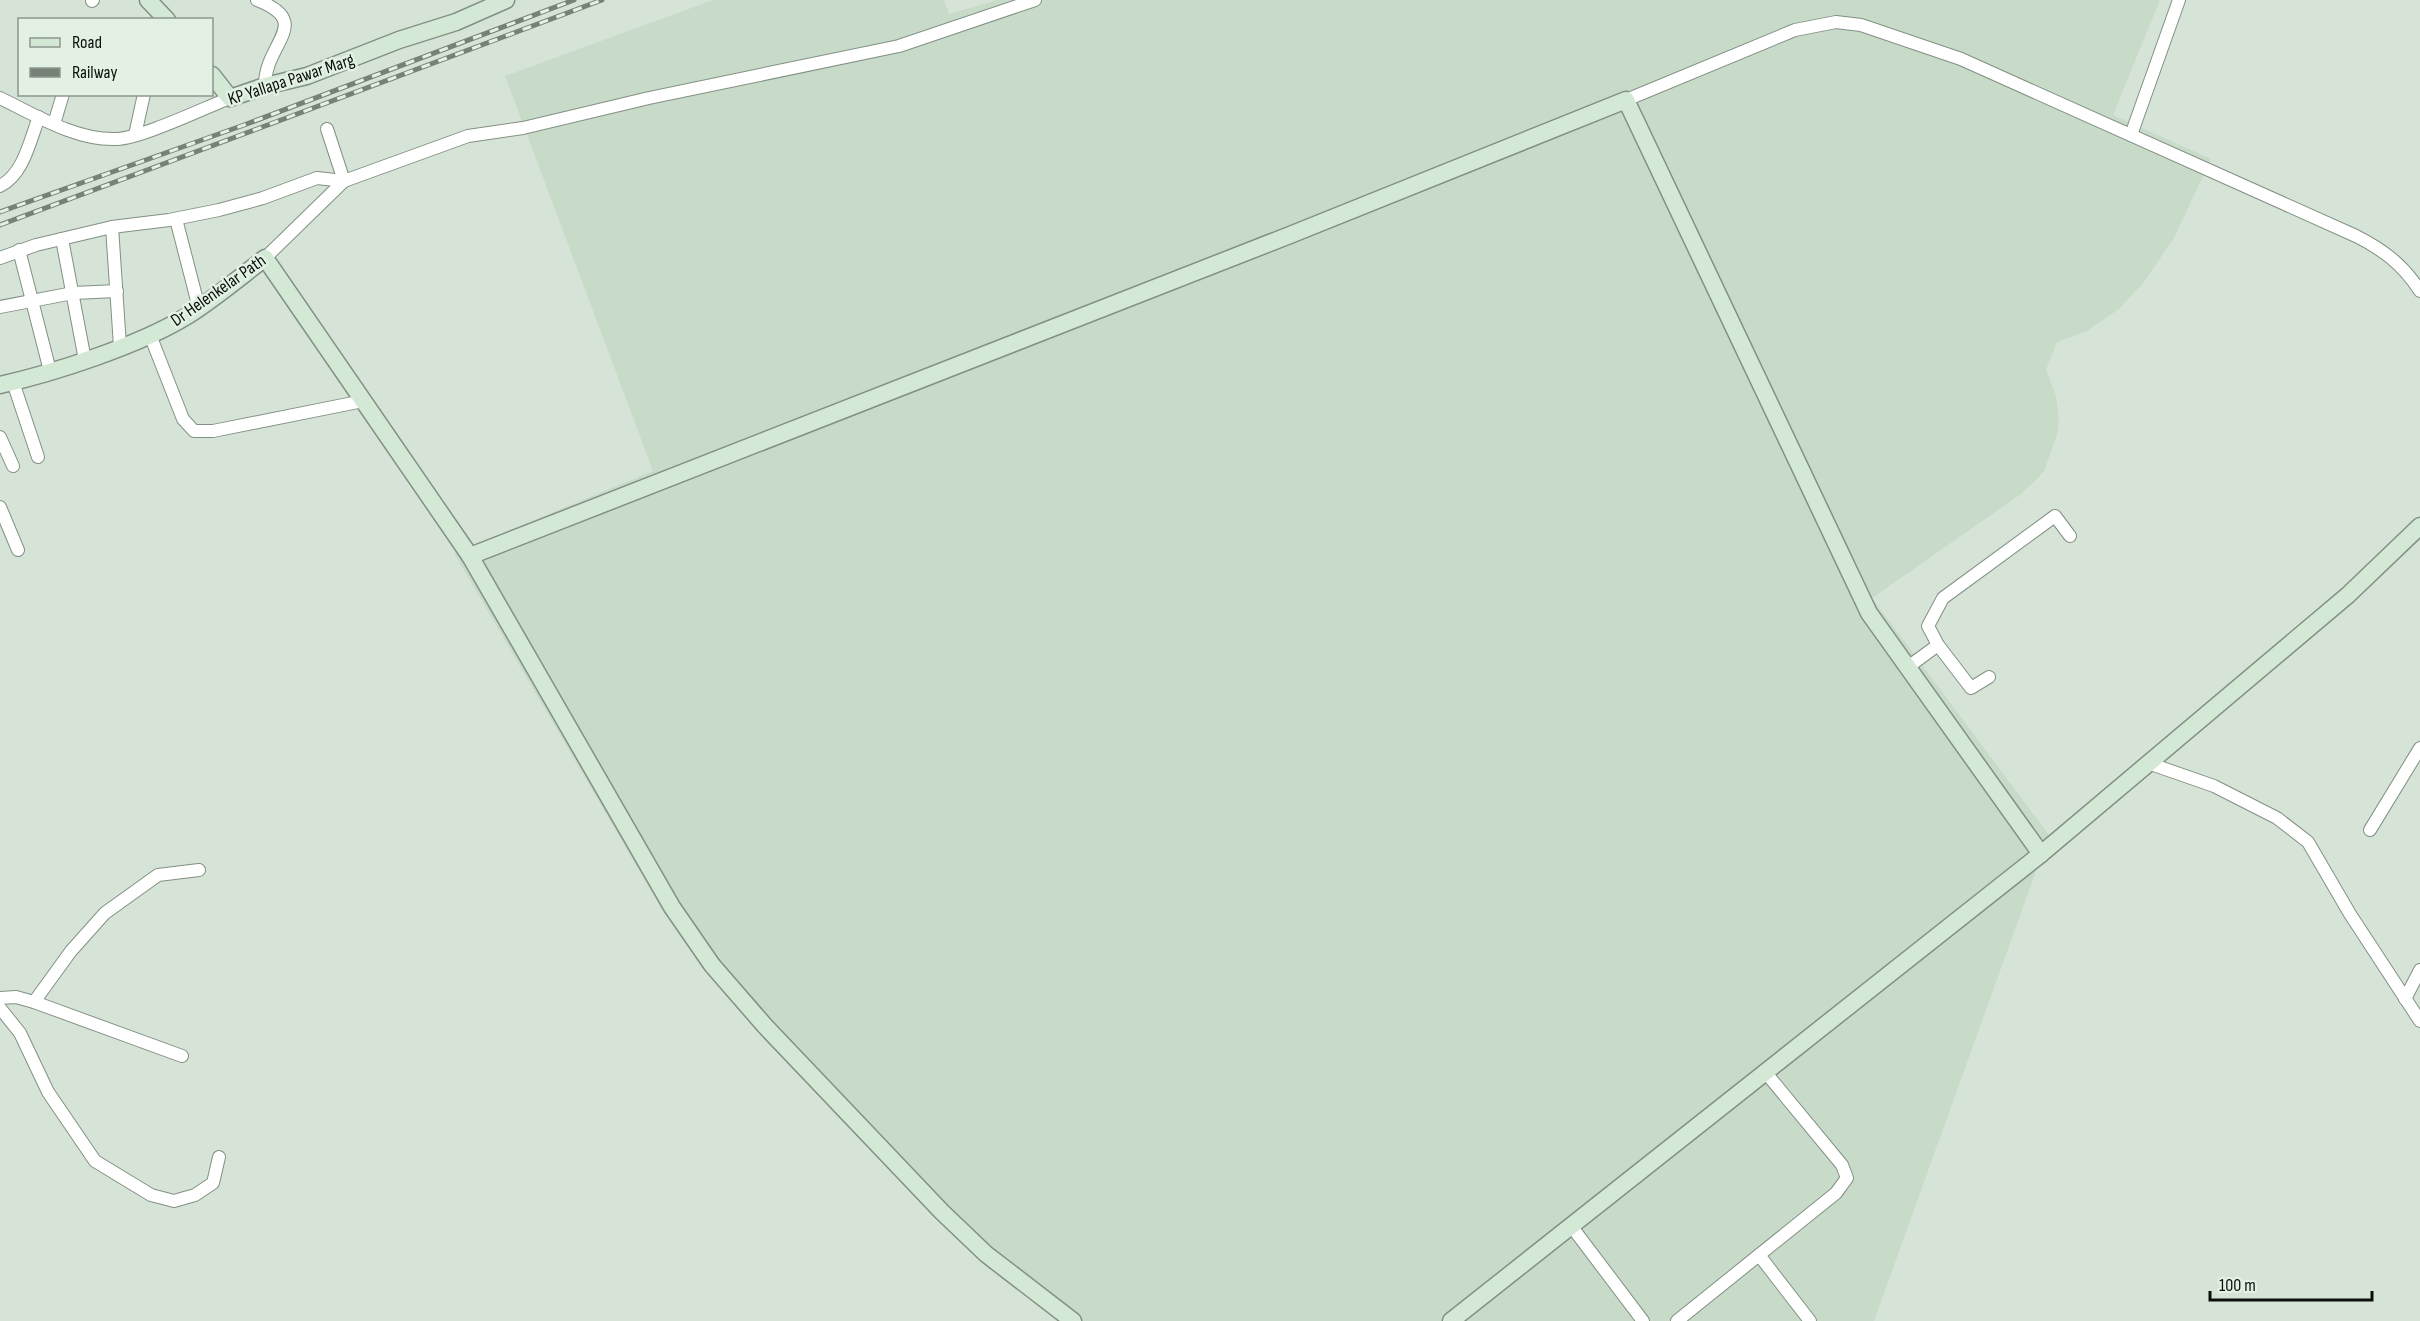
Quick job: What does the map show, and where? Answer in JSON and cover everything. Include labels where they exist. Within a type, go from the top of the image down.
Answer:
[{"type":"street","points":[[256,0],[282,13],[286,19],[286,28],[270,58],[265,75],[265,86]]},
{"type":"street","name":"KP Yallapa Pawar Marg","points":[[446,24],[454,15],[491,0]]},
{"type":"street","name":"KP Yallapa Pawar Marg","points":[[0,98],[54,123],[109,139],[135,135],[230,98],[265,86],[307,76],[506,0]]},
{"type":"street","points":[[0,258],[20,250],[112,227],[176,219],[263,198],[317,178],[344,181],[468,136],[523,128],[649,98],[899,45],[1035,0]]},
{"type":"street","points":[[2131,135],[2179,0]]},
{"type":"street","points":[[470,556],[1290,235],[1795,30],[1836,22],[1884,30],[1961,59],[2381,248],[2406,271],[2420,291]]},
{"type":"street","points":[[213,76],[230,98]]},
{"type":"street","points":[[54,123],[62,96]]},
{"type":"street","points":[[135,135],[144,96]]},
{"type":"street","points":[[1626,100],[1869,613],[2041,854]]},
{"type":"street","points":[[0,186],[14,176],[20,167],[39,117]]},
{"type":"street","points":[[327,129],[344,181]]},
{"type":"street","name":"Dr Helenkelar Path","points":[[6,383],[85,360],[150,335],[199,308],[265,258],[344,181]]},
{"type":"street","points":[[176,219],[199,308]]},
{"type":"street","points":[[112,227],[120,346]]},
{"type":"street","points":[[62,239],[85,360]]},
{"type":"street","points":[[20,250],[35,302],[50,371]]},
{"type":"street","points":[[265,258],[470,556],[672,907],[712,965],[765,1026],[942,1212],[986,1254],[1073,1321]]},
{"type":"street","points":[[0,307],[73,293],[117,291]]},
{"type":"street","points":[[150,335],[183,419],[194,431],[213,431],[363,401]]},
{"type":"street","points":[[6,383],[38,457]]},
{"type":"street","points":[[0,437],[13,466]]},
{"type":"street","points":[[0,507],[18,550]]},
{"type":"street","points":[[1989,677],[1971,688],[1938,645],[1928,626],[1943,598],[2055,516],[2070,536]]},
{"type":"street","points":[[1451,1321],[2041,854],[2348,596],[2420,526]]},
{"type":"street","points":[[1908,668],[1938,645]]},
{"type":"street","points":[[2370,830],[2420,748]]},
{"type":"street","points":[[2148,763],[2224,791],[2277,818],[2308,842],[2420,1021]]},
{"type":"street","points":[[34,1002],[71,951],[105,913],[158,875],[199,870]]},
{"type":"street","points":[[2405,999],[2420,970]]},
{"type":"street","points":[[0,998],[16,997],[34,1002],[182,1056]]},
{"type":"street","points":[[0,1008],[20,1033],[48,1092],[95,1161],[151,1195],[174,1202],[195,1196],[213,1183],[219,1158]]},
{"type":"street","points":[[1677,1321],[1836,1193],[1847,1178],[1842,1166],[1766,1073]]},
{"type":"street","points":[[1572,1227],[1643,1321]]},
{"type":"street","points":[[1759,1255],[1810,1321]]},
{"type":"shaded area","points":[[713,0],[944,0],[949,14],[997,0],[2160,0],[2113,115],[2211,159],[2174,238],[2144,282],[2119,309],[2087,331],[2057,342],[2046,370],[2056,396],[2059,418],[2057,435],[2044,471],[2021,494],[1872,598],[2049,835],[1874,1321],[1059,1321],[983,1260],[710,972],[662,910],[454,553],[653,471],[505,76]]},
{"type":"railway","points":[[0,212],[244,125],[574,0]]},
{"type":"railway","points":[[0,225],[602,0]]}]
